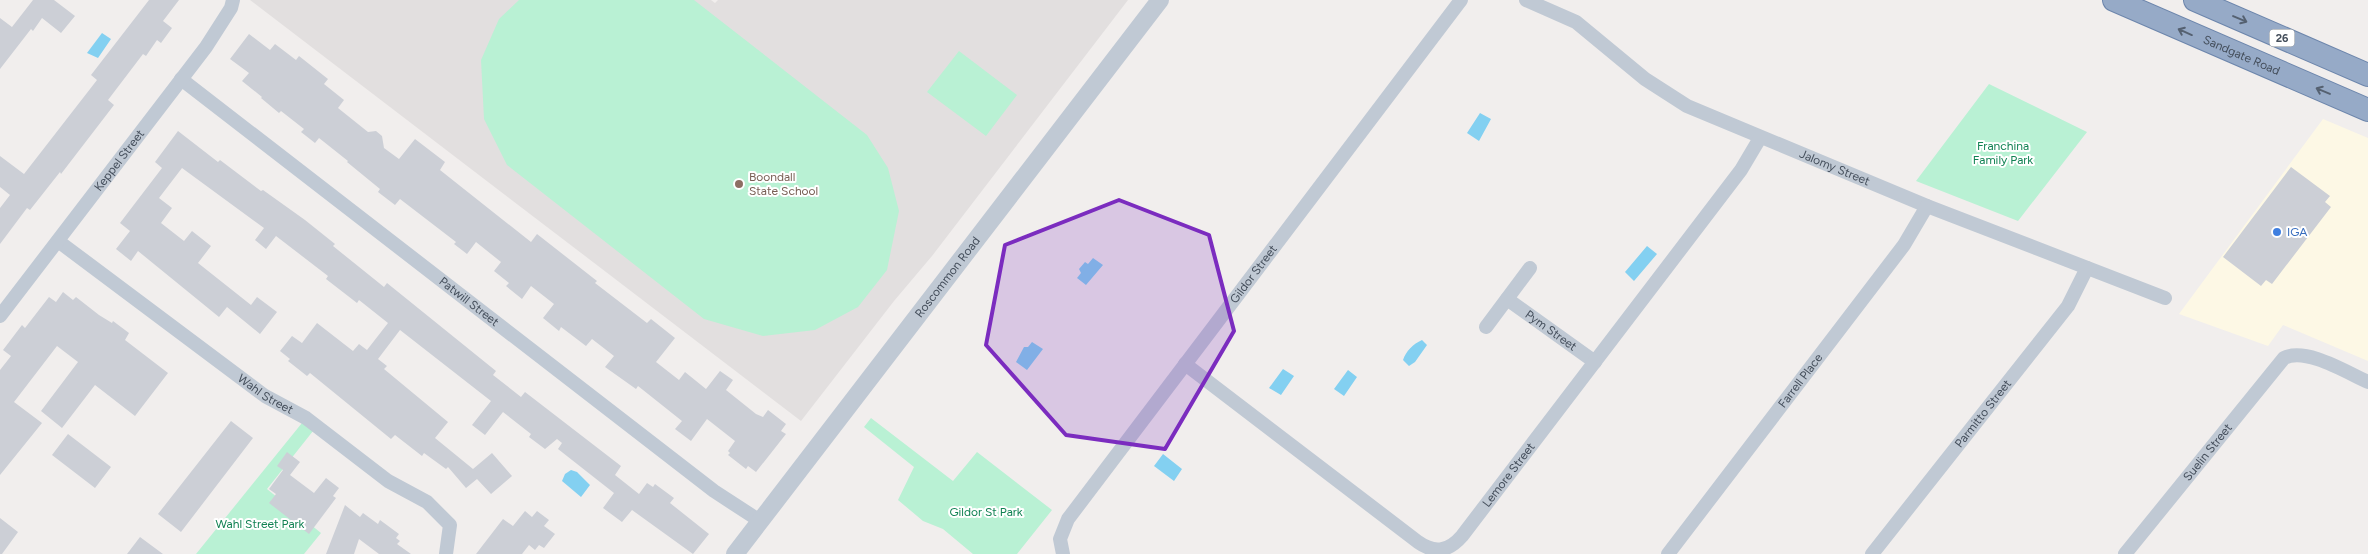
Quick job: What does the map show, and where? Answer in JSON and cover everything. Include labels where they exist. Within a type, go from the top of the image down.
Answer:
[{"type":"highway","name":"Sandgate Road","points":[[2114,0],[2368,110]]},
{"type":"highway","name":"26","points":[[2195,0],[2368,75]]},
{"type":"street","name":"Keppel Street","points":[[0,316],[181,79],[221,24],[231,8],[233,0]]},
{"type":"street","name":"Roscommon Road","points":[[735,554],[1160,0]]},
{"type":"street","name":"Gildor Street","points":[[1063,554],[1060,539],[1064,524],[1461,0]]},
{"type":"street","name":"Jalomy Street","points":[[1526,0],[1576,22],[1645,79],[1674,100],[1760,138],[1927,206],[2165,298]]},
{"type":"street","name":"Patwill Street","points":[[181,79],[698,479],[760,521]]},
{"type":"street","name":"Lemore Street","points":[[1185,364],[1418,542],[1435,550],[1452,545],[1462,536],[1741,170],[1760,138]]},
{"type":"street","name":"Farrell Place","points":[[1668,554],[1904,245],[1927,206]]},
{"type":"street","name":"Wahl Street","points":[[58,241],[265,396],[306,418],[388,481],[427,502],[450,525],[446,554]]},
{"type":"street","points":[[1486,327],[1530,268]]},
{"type":"street","name":"Parmitto Street","points":[[1872,554],[2068,306],[2087,268]]},
{"type":"street","name":"Pym Street","points":[[1507,299],[1595,362]]},
{"type":"street","name":"Suelin Street","points":[[2125,554],[2284,358],[2293,354],[2304,355],[2368,382]]},
{"type":"highlighted area","points":[[1119,200],[1209,235],[1234,331],[1165,449],[1066,435],[986,345],[1005,245]]},
{"type":"shaded area","name":"Boondall State School","points":[[250,0],[711,0],[715,3],[718,0],[1128,0],[932,256],[894,301],[801,421]]},
{"type":"shaded area","points":[[2323,119],[2368,138],[2368,361],[2283,325],[2268,346],[2179,314]]},
{"type":"green space","points":[[519,0],[694,0],[867,135],[888,168],[899,211],[887,270],[858,307],[815,330],[763,336],[704,319],[507,165],[484,119],[481,60],[499,19]]},
{"type":"green space","points":[[959,51],[1017,95],[986,136],[927,92]]},
{"type":"green space","name":"Franchina Family Park","points":[[1989,84],[2087,132],[2018,221],[1916,181]]},
{"type":"green space","name":"Wahl Street Park","points":[[306,418],[317,426],[267,489],[321,533],[304,554],[196,554]]},
{"type":"green space","name":"Gildor St Park","points":[[871,418],[953,481],[977,452],[1052,510],[1017,554],[973,554],[943,529],[923,521],[898,500],[914,467],[864,427]]},
{"type":"water","points":[[102,33],[111,39],[98,58],[87,53]]},
{"type":"water","points":[[1480,113],[1491,119],[1479,141],[1467,133]]},
{"type":"water","points":[[1647,246],[1657,254],[1634,281],[1625,272]]},
{"type":"water","points":[[1093,258],[1103,265],[1086,285],[1077,278],[1081,273],[1079,269],[1085,262],[1088,264]]},
{"type":"water","points":[[1422,340],[1427,345],[1415,362],[1409,366],[1403,360],[1404,357],[1410,348]]},
{"type":"water","points":[[1032,342],[1043,349],[1027,370],[1016,362],[1024,347],[1028,347]]},
{"type":"water","points":[[1283,369],[1294,376],[1281,395],[1269,388]]},
{"type":"water","points":[[1348,370],[1357,377],[1344,396],[1334,389]]},
{"type":"water","points":[[1163,454],[1182,469],[1174,481],[1154,466]]},
{"type":"water","points":[[571,470],[577,472],[590,485],[581,497],[562,481],[565,474]]},
{"type":"building","points":[[33,0],[54,0],[75,16],[61,33],[42,18],[0,69],[0,18],[12,27]]},
{"type":"building","points":[[149,0],[179,0],[163,21],[172,28],[161,43],[157,40],[146,56],[143,54],[108,100],[114,105],[61,174],[60,172],[30,210],[27,208],[0,244],[0,208],[10,195],[0,187],[0,156],[24,174],[97,80],[91,75]]},
{"type":"building","points":[[249,34],[270,50],[275,44],[296,60],[299,56],[328,79],[324,84],[344,100],[338,108],[368,132],[376,131],[382,136],[384,148],[399,159],[415,139],[445,162],[440,170],[531,242],[537,234],[597,281],[595,283],[647,323],[651,319],[675,338],[656,362],[679,380],[685,372],[706,389],[720,371],[733,380],[726,390],[756,414],[763,417],[768,410],[786,424],[781,431],[786,434],[756,472],[748,466],[746,469],[728,455],[730,453],[728,451],[735,441],[707,419],[691,441],[675,429],[682,421],[638,386],[636,389],[605,367],[614,356],[592,339],[586,346],[561,327],[559,331],[543,318],[554,304],[531,286],[522,299],[506,286],[509,283],[494,271],[501,262],[476,242],[467,254],[454,244],[456,242],[400,199],[395,205],[378,192],[380,189],[348,161],[319,138],[315,143],[301,132],[304,129],[281,111],[279,113],[261,98],[242,81],[249,73],[230,59]]},
{"type":"building","points":[[178,131],[218,162],[220,160],[261,191],[263,190],[305,220],[335,244],[333,246],[384,287],[387,283],[496,371],[493,375],[521,397],[525,392],[621,466],[615,475],[639,494],[647,483],[653,487],[655,484],[674,498],[670,503],[709,534],[693,554],[632,510],[622,522],[603,508],[614,493],[558,449],[562,443],[557,439],[545,449],[529,437],[531,434],[503,412],[485,435],[472,425],[491,401],[400,330],[378,359],[387,366],[384,369],[448,422],[435,438],[473,469],[492,453],[512,476],[491,494],[477,479],[466,488],[448,467],[446,469],[424,453],[422,456],[395,435],[391,439],[310,373],[307,376],[288,361],[290,359],[280,351],[292,336],[302,343],[317,323],[353,351],[359,344],[367,350],[388,323],[359,300],[357,303],[326,279],[328,276],[276,236],[266,249],[255,240],[264,228],[182,168],[159,198],[172,208],[161,223],[184,241],[192,231],[211,246],[198,263],[251,305],[257,297],[277,312],[260,334],[227,307],[219,317],[138,251],[131,261],[116,249],[130,231],[120,223],[162,168],[155,162]]},
{"type":"building","name":"IGA","points":[[2291,167],[2330,196],[2325,202],[2331,207],[2272,284],[2266,280],[2261,286],[2223,257]]},
{"type":"building","points":[[63,292],[73,300],[76,297],[99,315],[112,323],[113,321],[129,333],[125,340],[168,373],[135,416],[95,385],[62,428],[41,411],[78,362],[57,346],[14,402],[42,423],[0,475],[0,370],[11,356],[3,350],[22,325],[25,328],[49,297],[56,302]]},
{"type":"building","points":[[231,421],[253,438],[181,532],[158,514]]},
{"type":"building","points":[[68,434],[111,467],[95,488],[52,455]]},
{"type":"building","points":[[287,452],[300,462],[290,475],[314,493],[326,478],[339,488],[333,496],[336,498],[309,534],[269,503],[276,494],[269,489],[283,470],[277,466]]},
{"type":"building","points":[[345,505],[360,517],[363,513],[378,524],[380,520],[399,534],[396,538],[400,541],[397,544],[411,554],[379,554],[359,539],[354,554],[326,554]]},
{"type":"building","points":[[525,511],[532,517],[537,511],[549,520],[544,526],[555,534],[544,548],[539,545],[535,550],[529,545],[522,554],[476,554],[503,519],[513,526]]},
{"type":"building","points":[[0,518],[18,532],[2,554],[0,554]]},
{"type":"building","points":[[140,537],[163,554],[127,554]]},
{"type":"place","name":"Boondall State School","points":[[739,184]]},
{"type":"place","name":"IGA","points":[[2277,232]]}]
